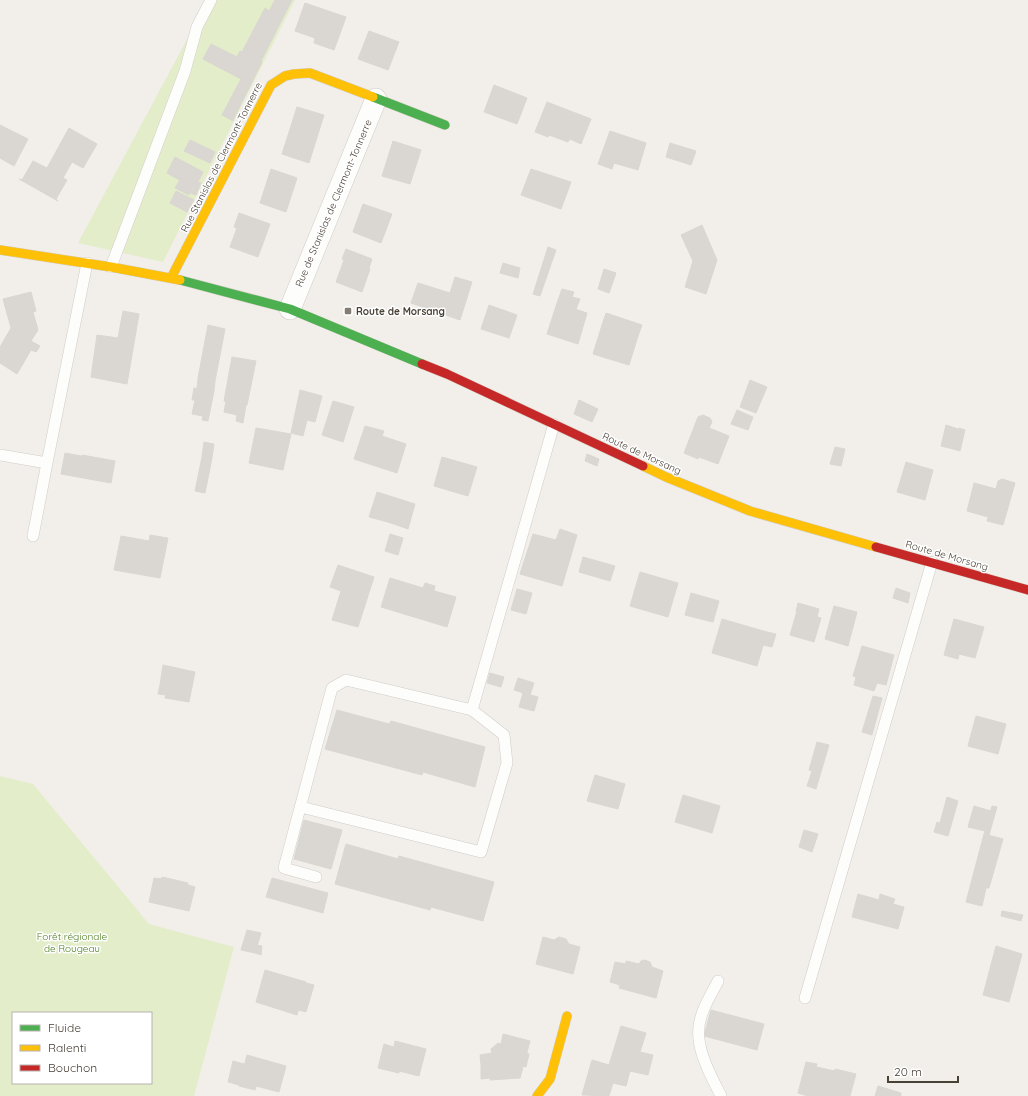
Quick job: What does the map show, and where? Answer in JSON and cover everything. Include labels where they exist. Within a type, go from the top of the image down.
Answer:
[{"type":"street","name":"Rue Stanislas de Clermont-Tonnerre","points":[[171,278],[271,84],[276,79],[290,73],[310,73],[445,125]]},
{"type":"street","name":"Rue de Stanislas de Clermont-Tonnerre","points":[[290,308],[376,98]]},
{"type":"street","name":"Route de Morsang","points":[[0,250],[111,266],[171,278],[290,308],[447,374],[666,477],[750,511],[1028,590]]},
{"type":"street","points":[[537,1096],[550,1079],[567,1016]]},
{"type":"lane","points":[[111,266],[185,71],[197,26],[211,0]]},
{"type":"lane","points":[[33,536],[87,263]]},
{"type":"lane","points":[[472,710],[554,424]]},
{"type":"lane","points":[[0,455],[47,463]]},
{"type":"lane","points":[[805,998],[932,562]]},
{"type":"lane","points":[[301,807],[481,852],[507,763],[504,735],[472,710],[346,680],[332,688],[284,868],[316,877]]},
{"type":"lane","points":[[718,981],[700,1018],[699,1043],[708,1070],[721,1096]]},
{"type":"green space","points":[[208,0],[295,0],[163,262],[78,243]]},
{"type":"green space","name":"Forêt régionale de Rougeau","points":[[0,776],[33,784],[149,924],[234,947],[194,1096],[0,1096]]},
{"type":"building","points":[[275,0],[292,0],[233,121],[222,115],[241,79],[203,59],[211,44],[237,57],[240,51],[242,52],[265,8],[269,11]]},
{"type":"building","points":[[305,3],[346,17],[334,50],[314,43],[315,38],[295,31]]},
{"type":"building","points":[[369,31],[399,42],[388,70],[358,59]]},
{"type":"building","points":[[494,85],[527,98],[517,124],[484,112]]},
{"type":"building","points":[[547,102],[591,119],[581,144],[570,139],[568,142],[535,132]]},
{"type":"building","points":[[297,107],[324,115],[309,163],[282,154]]},
{"type":"building","points":[[0,125],[28,139],[14,166],[0,158]]},
{"type":"building","points":[[69,128],[97,144],[83,168],[72,162],[63,178],[67,180],[56,199],[58,201],[19,179],[22,180],[33,161],[47,168]]},
{"type":"building","points":[[610,131],[646,143],[638,170],[614,163],[612,169],[598,164]]},
{"type":"building","points":[[190,140],[215,152],[210,163],[184,151]]},
{"type":"building","points":[[393,141],[421,150],[410,184],[382,176]]},
{"type":"building","points":[[670,143],[696,151],[691,165],[666,157]]},
{"type":"building","points":[[175,157],[203,172],[198,182],[201,183],[196,195],[191,193],[194,188],[167,173]]},
{"type":"building","points":[[271,169],[297,178],[286,212],[260,203]]},
{"type":"building","points":[[531,169],[571,182],[561,209],[521,195]]},
{"type":"building","points":[[180,180],[193,187],[189,195],[175,188]]},
{"type":"building","points":[[176,191],[194,200],[187,212],[170,203]]},
{"type":"building","points":[[363,204],[392,214],[381,243],[353,232]]},
{"type":"building","points":[[239,213],[270,224],[258,257],[230,247],[237,228],[234,227]]},
{"type":"building","points":[[702,225],[717,260],[706,294],[685,287],[693,261],[681,235]]},
{"type":"building","points":[[548,247],[556,250],[540,296],[533,294]]},
{"type":"building","points":[[346,249],[372,259],[362,292],[336,282],[344,260],[342,259]]},
{"type":"building","points":[[503,263],[520,268],[518,278],[500,273]]},
{"type":"building","points":[[604,269],[616,273],[609,293],[598,289]]},
{"type":"building","points":[[455,277],[472,282],[460,320],[411,303],[418,283],[450,293]]},
{"type":"building","points":[[562,289],[574,292],[572,297],[580,299],[576,309],[557,303]]},
{"type":"building","points":[[31,292],[36,311],[33,312],[38,330],[31,341],[40,346],[36,352],[31,350],[17,374],[0,363],[0,347],[11,328],[3,299]]},
{"type":"building","points":[[557,303],[587,313],[578,344],[547,334]]},
{"type":"building","points":[[489,305],[517,315],[509,338],[481,329]]},
{"type":"building","points":[[123,311],[139,314],[127,384],[91,377],[97,335],[118,338]]},
{"type":"building","points":[[606,313],[642,325],[638,336],[602,325]]},
{"type":"building","points":[[208,325],[225,329],[215,381],[198,378]]},
{"type":"building","points":[[602,325],[638,336],[629,365],[593,354]]},
{"type":"building","points":[[232,357],[256,361],[247,405],[224,401]]},
{"type":"building","points":[[198,378],[215,381],[214,391],[197,388]]},
{"type":"building","points":[[750,380],[767,387],[756,413],[740,407]]},
{"type":"building","points":[[194,388],[214,391],[208,421],[202,420],[203,416],[192,414],[195,400],[192,400]]},
{"type":"building","points":[[300,390],[322,396],[315,422],[307,420],[303,436],[291,433]]},
{"type":"building","points":[[579,400],[598,409],[592,422],[574,414]]},
{"type":"building","points":[[226,401],[246,405],[243,423],[236,421],[237,415],[224,412]]},
{"type":"building","points":[[333,401],[354,407],[343,442],[322,435]]},
{"type":"building","points":[[737,410],[753,417],[748,430],[731,424]]},
{"type":"building","points":[[703,415],[710,418],[712,422],[709,428],[729,436],[718,464],[699,457],[698,459],[684,453],[698,417]]},
{"type":"building","points":[[946,425],[958,429],[953,449],[941,446]]},
{"type":"building","points":[[365,426],[384,431],[382,436],[406,444],[397,473],[354,459]]},
{"type":"building","points":[[256,428],[291,434],[283,470],[249,463]]},
{"type":"building","points":[[959,428],[965,430],[960,451],[953,449]]},
{"type":"building","points":[[204,442],[214,444],[212,458],[202,457]]},
{"type":"building","points":[[835,447],[845,449],[841,466],[830,464]]},
{"type":"building","points":[[65,453],[81,456],[78,477],[61,474]]},
{"type":"building","points":[[587,454],[599,459],[597,466],[585,461]]},
{"type":"building","points":[[82,455],[115,461],[111,483],[78,477]]},
{"type":"building","points":[[202,457],[212,458],[205,493],[195,491]]},
{"type":"building","points":[[442,457],[477,467],[468,496],[434,486]]},
{"type":"building","points":[[906,462],[933,470],[925,500],[897,492]]},
{"type":"building","points":[[1002,479],[1015,483],[1003,525],[987,521],[988,517],[967,511],[974,483],[996,489],[998,481]]},
{"type":"building","points":[[377,492],[396,498],[388,522],[369,517]]},
{"type":"building","points":[[396,498],[415,504],[408,529],[388,522]]},
{"type":"building","points":[[560,529],[577,535],[562,586],[520,574],[533,534],[556,540]]},
{"type":"building","points":[[390,534],[403,538],[398,555],[385,551]]},
{"type":"building","points":[[150,535],[168,538],[160,578],[114,570],[121,536],[149,541]]},
{"type":"building","points":[[583,557],[615,566],[610,581],[579,572]]},
{"type":"building","points":[[338,565],[374,577],[358,627],[332,620],[341,591],[330,587]]},
{"type":"building","points":[[640,572],[678,583],[668,617],[630,606]]},
{"type":"building","points":[[390,578],[423,588],[425,583],[435,586],[434,591],[456,597],[447,627],[381,607]]},
{"type":"building","points":[[896,588],[910,593],[908,603],[893,598]]},
{"type":"building","points":[[517,589],[532,593],[526,614],[511,610]]},
{"type":"building","points":[[691,593],[719,601],[713,622],[685,615]]},
{"type":"building","points":[[798,603],[819,609],[817,617],[796,611]]},
{"type":"building","points":[[834,606],[857,612],[848,646],[825,639]]},
{"type":"building","points":[[797,611],[821,618],[814,642],[790,635]]},
{"type":"building","points":[[722,619],[767,632],[757,666],[712,653]]},
{"type":"building","points":[[954,619],[984,627],[975,658],[959,654],[958,659],[944,655]]},
{"type":"building","points":[[767,632],[776,634],[772,647],[763,645]]},
{"type":"building","points":[[862,646],[894,655],[886,685],[877,683],[874,691],[854,685],[856,677],[853,676]]},
{"type":"building","points":[[163,665],[195,672],[191,692],[160,685]]},
{"type":"building","points":[[490,673],[504,677],[501,687],[487,683]]},
{"type":"building","points":[[518,678],[534,683],[530,695],[514,690]]},
{"type":"building","points":[[160,685],[167,687],[166,695],[158,694]]},
{"type":"building","points":[[167,687],[191,692],[189,702],[165,698]]},
{"type":"building","points":[[523,693],[538,697],[534,711],[519,707]]},
{"type":"building","points":[[873,696],[882,698],[872,735],[862,732]]},
{"type":"building","points":[[337,710],[389,724],[391,721],[485,747],[475,787],[423,772],[422,775],[325,749]]},
{"type":"building","points":[[976,716],[1006,724],[998,754],[968,746]]},
{"type":"building","points":[[817,742],[829,745],[816,789],[807,786],[812,771],[809,770]]},
{"type":"building","points":[[595,775],[625,784],[618,809],[587,801]]},
{"type":"building","points":[[683,795],[720,806],[712,833],[675,822]]},
{"type":"building","points":[[947,797],[958,801],[948,836],[934,832],[937,822],[940,823]]},
{"type":"building","points":[[974,806],[991,811],[985,831],[968,827]]},
{"type":"building","points":[[992,806],[997,807],[989,835],[984,834]]},
{"type":"building","points":[[304,820],[342,830],[331,869],[294,859]]},
{"type":"building","points":[[804,830],[818,834],[812,852],[799,847]]},
{"type":"building","points":[[984,834],[1003,839],[989,888],[986,888],[982,906],[966,902]]},
{"type":"building","points":[[346,844],[398,859],[399,856],[494,882],[483,921],[431,907],[430,910],[335,884]]},
{"type":"building","points":[[162,877],[188,883],[184,902],[158,897]]},
{"type":"building","points":[[154,878],[162,879],[158,897],[184,902],[188,885],[195,887],[189,911],[149,902]]},
{"type":"building","points":[[272,878],[328,893],[323,913],[266,897]]},
{"type":"building","points":[[858,894],[879,900],[880,894],[895,899],[893,904],[904,907],[898,929],[852,917]]},
{"type":"building","points":[[1002,911],[1023,915],[1021,921],[1001,916]]},
{"type":"building","points":[[247,930],[261,933],[255,953],[241,950]]},
{"type":"building","points":[[543,937],[554,940],[559,937],[566,939],[569,944],[580,947],[573,974],[536,964]]},
{"type":"building","points":[[257,945],[262,946],[261,955],[255,953]]},
{"type":"building","points":[[996,946],[1022,954],[1009,1002],[983,995]]},
{"type":"building","points":[[645,960],[650,962],[652,967],[663,971],[656,998],[619,988],[620,985],[610,982],[615,962],[626,964],[626,961],[639,964],[641,961]]},
{"type":"building","points":[[265,970],[306,982],[297,1015],[256,1002]]},
{"type":"building","points":[[306,983],[314,985],[306,1012],[298,1010]]},
{"type":"building","points":[[711,1010],[764,1024],[757,1050],[704,1036]]},
{"type":"building","points":[[621,1026],[646,1033],[640,1052],[653,1055],[648,1075],[630,1071],[626,1086],[613,1083],[609,1096],[582,1095],[592,1060],[609,1065]]},
{"type":"building","points":[[503,1034],[530,1041],[520,1078],[490,1080],[491,1078],[481,1079],[481,1065],[495,1064],[491,1049],[498,1043],[501,1044]]},
{"type":"building","points":[[395,1041],[426,1049],[419,1076],[378,1068],[384,1044],[394,1047]]},
{"type":"building","points":[[492,1053],[495,1064],[481,1065],[480,1055]]},
{"type":"building","points":[[527,1053],[529,1054],[526,1067],[523,1066]]},
{"type":"building","points":[[247,1055],[286,1066],[279,1092],[256,1086],[255,1090],[239,1086]]},
{"type":"building","points":[[233,1061],[244,1064],[239,1085],[228,1082]]},
{"type":"building","points":[[806,1062],[817,1064],[816,1067],[835,1071],[835,1069],[856,1074],[850,1096],[808,1096],[798,1093]]},
{"type":"building","points":[[878,1086],[901,1093],[901,1096],[875,1096]]},
{"type":"traffic: fast","points":[[373,97],[445,125]]},
{"type":"traffic: fast","points":[[180,280],[290,309],[422,364]]},
{"type":"traffic: slow","points":[[171,278],[271,85],[285,76],[310,73],[373,97]]},
{"type":"traffic: slow","points":[[0,250],[111,267],[180,280]]},
{"type":"traffic: slow","points":[[643,466],[666,477],[750,511],[876,547]]},
{"type":"traffic: slow","points":[[537,1096],[550,1079],[567,1016]]},
{"type":"traffic: jam","points":[[422,364],[447,374],[643,466]]},
{"type":"traffic: jam","points":[[876,547],[1028,590]]},
{"type":"place","name":"Route de Morsang","points":[[348,311]]}]
